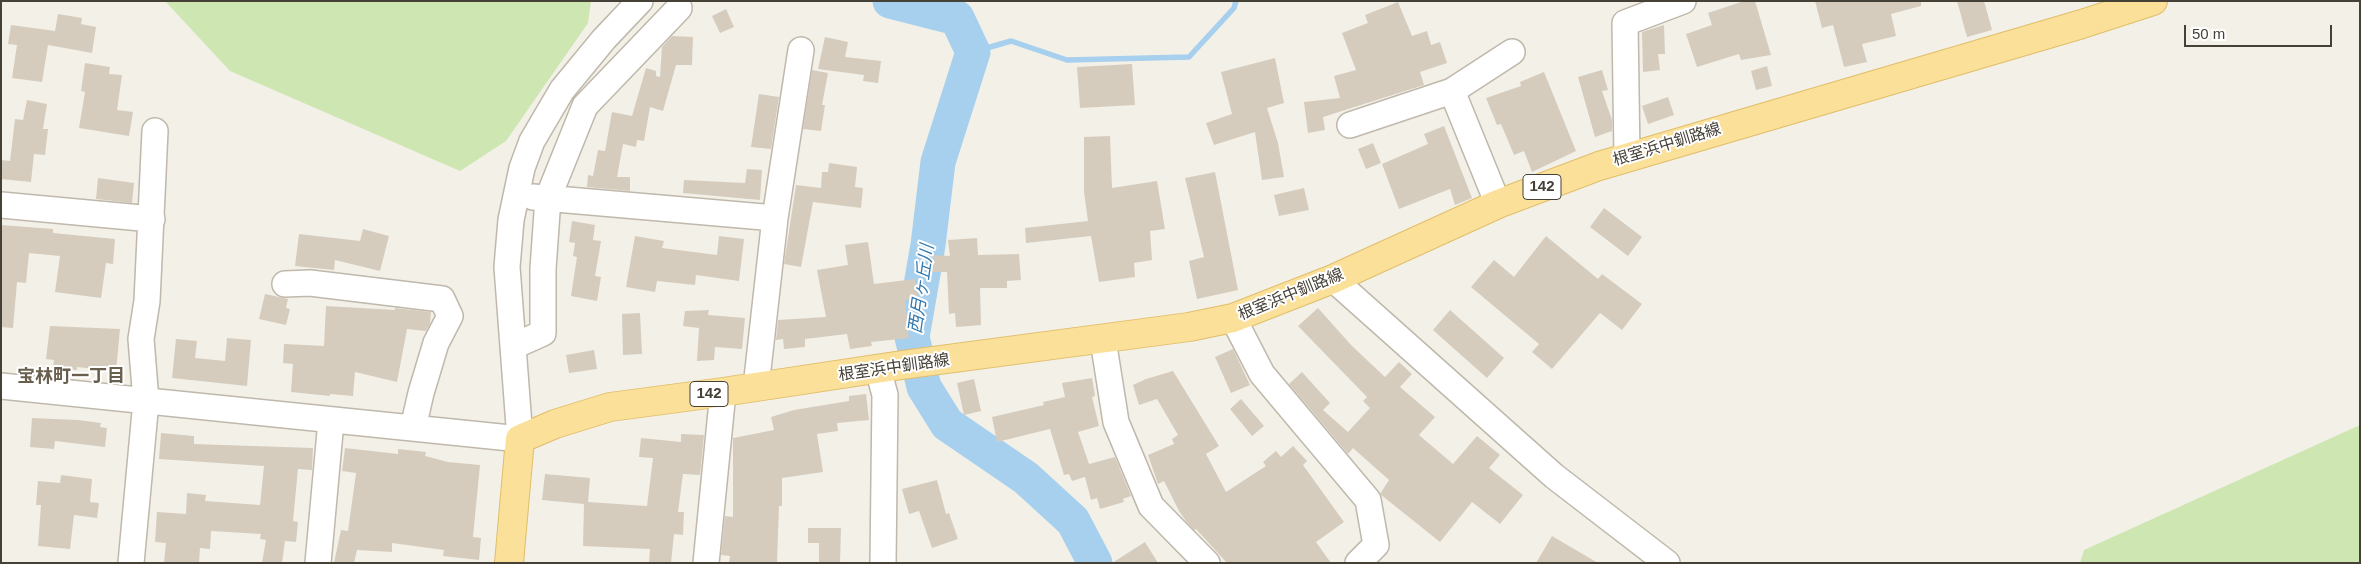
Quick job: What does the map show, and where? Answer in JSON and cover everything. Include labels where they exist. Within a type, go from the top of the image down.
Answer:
[{"type":"main road","name":"根室浜中釧路線","points":[[520,439],[555,424],[610,407],[890,367],[1189,328],[1233,318],[1333,279],[1498,204],[1627,157],[2082,24],[2153,1]]},
{"type":"main road","points":[[509,563],[520,439]]},
{"type":"street","points":[[1,386],[520,439],[507,268],[511,220],[522,168],[532,141],[562,90],[604,39],[640,1]]},
{"type":"street","points":[[1627,157],[1624,23],[1683,1]]},
{"type":"street","points":[[514,346],[544,333],[543,269],[548,198],[585,106],[679,8]]},
{"type":"street","points":[[756,387],[775,218],[801,50]]},
{"type":"street","points":[[1350,125],[1452,91],[1512,52]]},
{"type":"street","points":[[562,90],[585,106]]},
{"type":"street","points":[[1452,91],[1498,204]]},
{"type":"street","points":[[130,563],[146,401],[141,339],[148,301],[155,131]]},
{"type":"street","points":[[516,195],[775,218]]},
{"type":"street","points":[[1,205],[152,219]]},
{"type":"street","points":[[507,268],[543,269]]},
{"type":"street","points":[[1333,279],[1554,476],[1667,563]]},
{"type":"street","points":[[285,284],[310,283],[442,299],[450,316],[436,343],[413,428]]},
{"type":"street","points":[[1233,318],[1262,374],[1368,500],[1376,545],[1358,563]]},
{"type":"street","points":[[1103,340],[1116,422],[1151,506],[1207,563]]},
{"type":"street","points":[[883,563],[885,395],[890,367]]},
{"type":"street","points":[[706,563],[723,392]]},
{"type":"street","points":[[318,563],[331,421]]},
{"type":"green space","points":[[165,1],[591,1],[588,23],[506,141],[460,171],[230,71]]},
{"type":"green space","points":[[2360,425],[2360,563],[2080,563],[2084,550]]},
{"type":"building","points":[[1744,1],[1755,1],[1771,55],[1741,60],[1739,54],[1697,67],[1686,34],[1712,25],[1708,13]]},
{"type":"building","points":[[1815,1],[1921,1],[1921,6],[1891,14],[1896,36],[1862,44],[1867,62],[1844,67],[1833,25],[1822,28]]},
{"type":"building","points":[[1957,1],[1984,1],[1992,30],[1967,37]]},
{"type":"building","points":[[1398,2],[1412,36],[1427,31],[1431,45],[1440,42],[1447,63],[1420,72],[1424,85],[1323,117],[1325,130],[1308,133],[1304,102],[1340,98],[1334,76],[1356,70],[1342,33],[1368,23],[1365,15]]},
{"type":"building","points":[[726,9],[734,27],[720,33],[712,16]]},
{"type":"building","points":[[58,14],[82,18],[81,24],[96,27],[92,53],[48,45],[42,82],[12,78],[17,45],[8,44],[11,25],[55,31]]},
{"type":"building","points":[[1664,25],[1665,54],[1658,54],[1660,70],[1643,72],[1642,32]]},
{"type":"building","points":[[672,36],[693,37],[692,65],[676,65],[663,111],[650,107],[644,141],[637,140],[636,147],[623,144],[617,177],[630,177],[630,191],[587,187],[588,175],[593,176],[598,150],[605,151],[612,112],[632,116],[646,68],[656,71],[656,76],[660,77],[662,47]]},
{"type":"building","points":[[825,37],[848,42],[845,57],[881,61],[878,83],[863,81],[864,75],[818,69]]},
{"type":"building","points":[[1275,58],[1284,103],[1267,108],[1278,143],[1284,177],[1262,180],[1255,132],[1214,145],[1206,123],[1232,114],[1221,72]]},
{"type":"building","points":[[85,63],[110,67],[109,74],[122,75],[117,110],[133,112],[129,136],[79,128],[85,92],[81,91]]},
{"type":"building","points":[[1132,64],[1135,105],[1080,108],[1077,67]]},
{"type":"building","points":[[1767,66],[1772,86],[1756,90],[1751,71]]},
{"type":"building","points":[[812,70],[828,73],[822,105],[825,105],[821,131],[803,129]]},
{"type":"building","points":[[1602,70],[1608,90],[1602,91],[1612,120],[1612,131],[1595,137],[1578,77]]},
{"type":"building","points":[[1544,72],[1576,151],[1532,172],[1524,151],[1514,155],[1501,124],[1497,125],[1486,98],[1521,86],[1520,82]]},
{"type":"building","points":[[759,94],[779,97],[771,149],[751,147]]},
{"type":"building","points":[[1668,97],[1674,115],[1648,124],[1642,106]]},
{"type":"building","points":[[27,100],[47,104],[43,129],[48,129],[45,155],[34,154],[31,182],[1,179],[1,160],[10,161],[15,119],[23,120]]},
{"type":"building","points":[[1444,126],[1472,198],[1455,205],[1450,189],[1399,209],[1382,164],[1428,144],[1424,134]]},
{"type":"building","points":[[1110,136],[1112,188],[1157,181],[1165,229],[1150,231],[1152,260],[1134,263],[1135,277],[1099,282],[1091,236],[1026,243],[1025,228],[1088,221],[1084,192],[1084,137]]},
{"type":"building","points":[[1373,143],[1381,163],[1366,169],[1358,149]]},
{"type":"building","points":[[829,163],[857,167],[855,187],[863,188],[861,208],[813,202],[801,267],[784,264],[796,185],[821,188],[822,172],[828,172]]},
{"type":"building","points":[[747,169],[762,170],[760,200],[683,193],[684,180],[745,183]]},
{"type":"building","points":[[1215,172],[1238,290],[1197,299],[1189,261],[1204,257],[1185,178]]},
{"type":"building","points":[[98,178],[134,183],[132,203],[96,199]]},
{"type":"building","points":[[1304,188],[1309,210],[1279,216],[1274,195]]},
{"type":"building","points":[[1604,208],[1642,237],[1628,256],[1590,227]]},
{"type":"building","points":[[572,221],[595,225],[593,240],[601,241],[595,276],[601,277],[597,301],[571,296],[577,257],[573,256],[575,243],[569,242]]},
{"type":"building","points":[[1,225],[53,229],[53,233],[115,239],[113,264],[106,263],[101,298],[55,292],[60,256],[29,253],[26,283],[17,282],[13,328],[1,327]]},
{"type":"building","points":[[363,229],[389,236],[380,271],[335,260],[334,270],[295,266],[299,234],[360,241]]},
{"type":"building","points":[[635,236],[664,241],[662,248],[717,255],[719,236],[744,239],[739,281],[696,275],[695,285],[657,281],[655,292],[626,287]]},
{"type":"building","points":[[1546,236],[1598,279],[1602,274],[1642,304],[1622,330],[1600,313],[1552,369],[1532,352],[1539,344],[1471,287],[1494,260],[1514,277]]},
{"type":"building","points":[[977,238],[978,255],[1019,254],[1021,280],[1007,281],[1007,288],[980,288],[981,325],[956,327],[955,313],[949,314],[947,272],[932,272],[933,255],[950,256],[948,240]]},
{"type":"building","points":[[868,242],[874,284],[915,279],[918,298],[905,300],[909,338],[871,342],[872,346],[850,349],[847,334],[805,339],[805,347],[784,349],[783,339],[776,340],[778,320],[826,317],[817,270],[848,265],[845,245]]},
{"type":"building","points":[[265,294],[288,299],[286,308],[290,309],[286,325],[259,319]]},
{"type":"building","points":[[326,306],[395,310],[395,308],[431,312],[430,324],[426,331],[407,329],[397,382],[355,372],[353,396],[291,392],[293,364],[283,363],[284,344],[324,346]]},
{"type":"building","points":[[1318,308],[1352,346],[1385,377],[1399,362],[1412,374],[1400,387],[1435,417],[1419,435],[1453,464],[1477,436],[1500,455],[1489,468],[1523,495],[1500,524],[1472,502],[1440,542],[1380,494],[1389,480],[1353,448],[1348,454],[1289,384],[1302,372],[1330,403],[1323,410],[1348,432],[1370,408],[1363,401],[1367,397],[1298,326]]},
{"type":"building","points":[[709,310],[708,315],[745,318],[742,349],[715,347],[714,360],[697,361],[699,328],[683,326],[685,311]]},
{"type":"building","points":[[1450,310],[1504,358],[1487,378],[1433,330]]},
{"type":"building","points":[[640,313],[642,354],[623,355],[622,314]]},
{"type":"building","points":[[50,326],[120,329],[116,371],[77,367],[77,370],[53,368],[54,360],[46,359]]},
{"type":"building","points":[[227,338],[251,340],[247,386],[172,378],[176,339],[197,341],[195,358],[225,361]]},
{"type":"building","points":[[1233,349],[1250,385],[1231,393],[1215,357]]},
{"type":"building","points":[[594,350],[597,369],[569,373],[566,355]]},
{"type":"building","points":[[1173,371],[1219,446],[1206,454],[1226,492],[1266,466],[1263,462],[1276,451],[1281,457],[1293,446],[1307,461],[1303,465],[1344,522],[1316,542],[1331,563],[1227,563],[1196,529],[1194,530],[1186,521],[1164,481],[1158,484],[1148,455],[1174,444],[1172,439],[1178,435],[1157,399],[1139,405],[1133,385]]},
{"type":"building","points":[[1092,378],[1095,396],[1092,397],[1099,426],[1078,432],[1089,464],[1115,457],[1131,496],[1123,499],[1124,502],[1100,509],[1097,498],[1091,500],[1085,477],[1072,481],[1069,474],[1064,475],[1050,429],[997,442],[992,417],[1044,405],[1043,402],[1065,397],[1062,383]]},
{"type":"building","points":[[974,379],[981,411],[964,415],[957,383]]},
{"type":"building","points":[[866,394],[869,420],[837,423],[838,431],[817,434],[823,472],[782,478],[782,506],[779,506],[777,563],[729,563],[730,556],[721,555],[725,516],[733,517],[733,438],[774,430],[771,417],[794,410],[849,401],[849,396]]},
{"type":"building","points":[[1241,399],[1264,426],[1252,436],[1230,409]]},
{"type":"building","points":[[32,418],[101,423],[100,427],[107,428],[105,447],[55,441],[54,449],[30,447]]},
{"type":"building","points":[[161,433],[194,436],[194,444],[313,448],[312,470],[298,469],[293,521],[298,522],[296,542],[285,541],[282,563],[262,563],[266,540],[260,539],[261,534],[211,531],[210,549],[200,548],[199,563],[164,563],[166,543],[155,542],[157,512],[186,514],[187,493],[206,495],[205,501],[260,505],[264,466],[159,459]]},
{"type":"building","points":[[681,434],[704,435],[700,475],[683,474],[678,512],[684,512],[683,535],[674,534],[671,563],[649,563],[650,549],[583,546],[584,504],[542,500],[545,474],[590,478],[588,502],[647,506],[653,458],[639,457],[641,438],[681,442]]},
{"type":"building","points":[[345,448],[398,454],[398,449],[426,452],[425,456],[448,462],[480,465],[473,537],[481,538],[479,560],[443,556],[444,550],[392,543],[392,552],[357,550],[354,563],[334,563],[341,530],[348,531],[356,473],[342,471]]},
{"type":"building","points":[[61,475],[92,479],[90,502],[99,503],[97,518],[74,515],[70,549],[38,546],[41,505],[36,505],[38,481],[60,483]]},
{"type":"building","points":[[937,480],[946,514],[949,513],[958,539],[932,548],[919,511],[909,514],[902,489]]},
{"type":"building","points":[[808,528],[841,528],[840,563],[819,563],[819,543],[808,543]]},
{"type":"building","points":[[1552,536],[1598,563],[1536,563]]},
{"type":"building","points":[[1145,542],[1158,563],[1112,563]]},
{"type":"waterway","name":"西月ヶ丘川","points":[[890,1],[957,18],[973,52],[938,162],[928,245],[912,337],[924,387],[947,424],[1026,478],[1073,521],[1095,563]]},
{"type":"waterway","points":[[973,52],[1011,41],[1067,60],[1189,57],[1234,8],[1236,1]]},
{"type":"district","name":"宝林町一丁目","points":[[71,377]]}]
